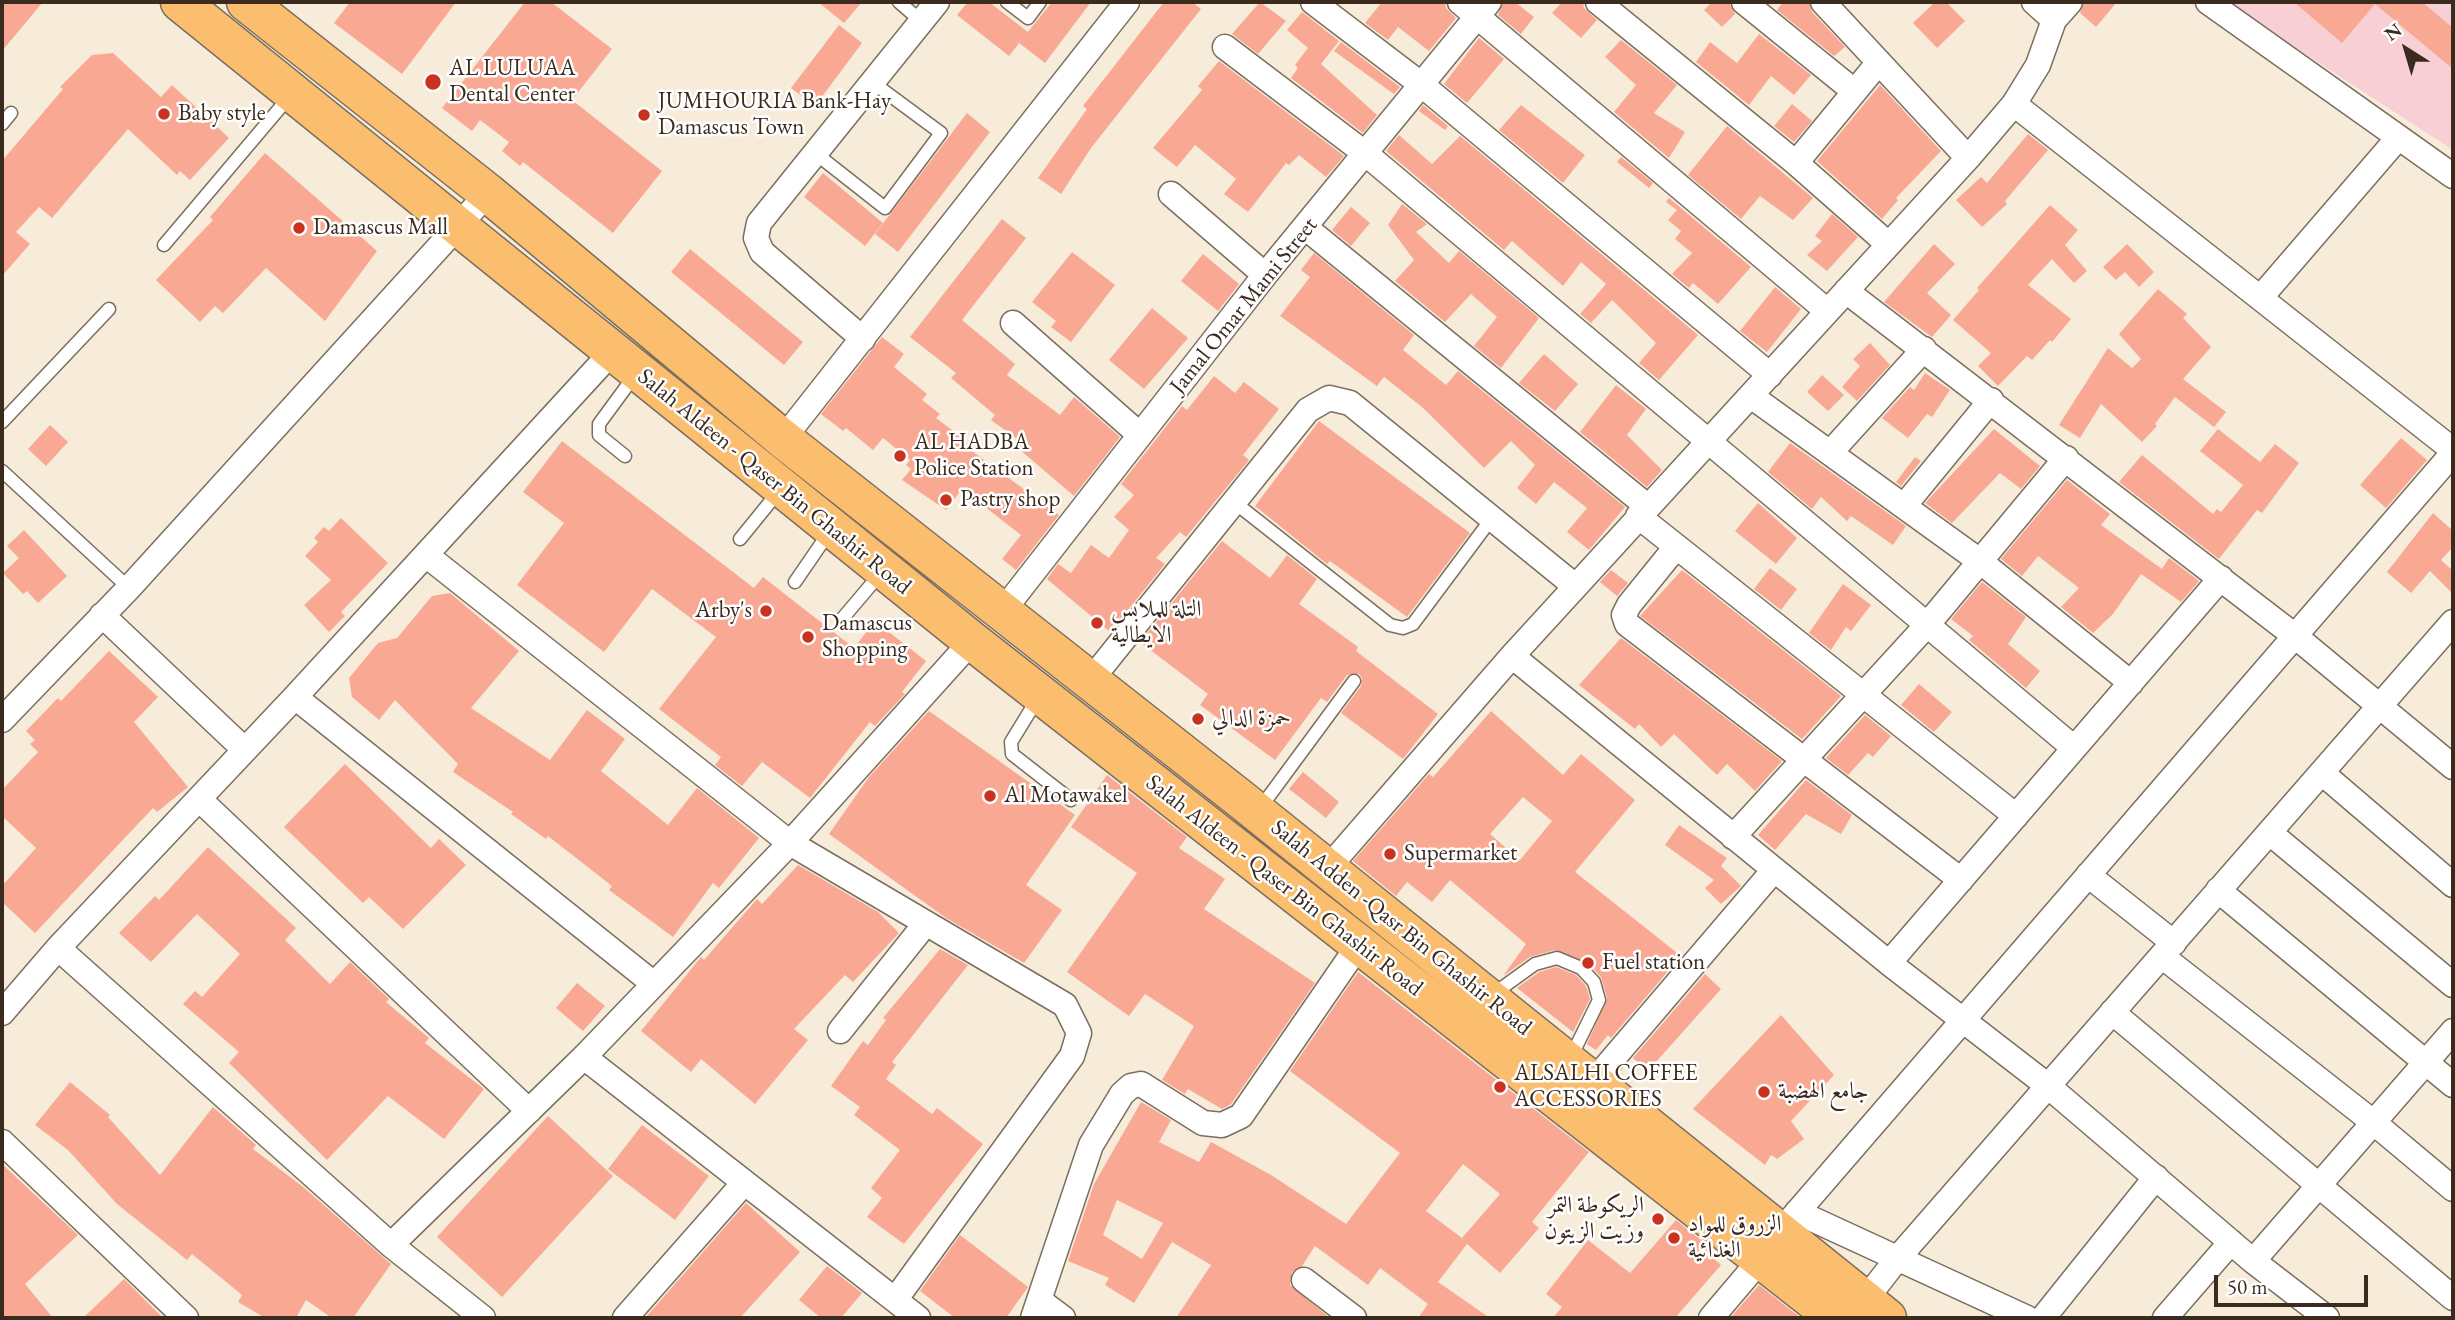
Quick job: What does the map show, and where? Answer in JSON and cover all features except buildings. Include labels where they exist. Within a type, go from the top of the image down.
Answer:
[{"type":"highway","name":"Salah Aldeen - Qaser Bin Ghashir Road","points":[[180,2],[972,641],[1358,946],[1780,1234]]},
{"type":"highway","name":"Salah Aldeen - Qaser Bin Ghashir Road","points":[[246,2],[488,193],[783,439],[1250,807]]},
{"type":"highway","name":"Salah Adden -Qasr Bin Ghashir Road","points":[[1250,807],[1780,1234],[1863,1312]]},
{"type":"street","points":[[783,439],[1127,2]]},
{"type":"street","points":[[1313,2],[1422,85],[1770,375]]},
{"type":"street","points":[[1598,2],[1796,163],[1888,244]]},
{"type":"street","points":[[1744,2],[1854,91]]},
{"type":"street","points":[[1823,2],[1968,158]]},
{"type":"street","points":[[1327,869],[1512,656],[1968,158],[2014,104],[2038,65],[2062,11],[2034,2]]},
{"type":"street","points":[[2208,2],[2453,176]]},
{"type":"street","points":[[1475,6],[1826,310]]},
{"type":"street","name":"Jamal Omar Mami Street","points":[[1002,612],[1265,275],[1307,228],[1422,85],[1475,6]]},
{"type":"street","points":[[863,339],[762,252],[756,238],[759,223],[929,11]]},
{"type":"street","points":[[1225,47],[1366,154],[2074,748]]},
{"type":"street","points":[[1796,163],[1879,62]]},
{"type":"street","points":[[1712,1318],[1780,1234],[2453,452],[2261,297],[2014,104]]},
{"type":"street","points":[[2261,297],[2398,138]]},
{"type":"street","points":[[2,720],[129,588],[488,193]]},
{"type":"street","points":[[1171,194],[1265,275]]},
{"type":"street","points":[[1307,228],[1643,511],[1676,547],[2016,816]]},
{"type":"street","points":[[1846,291],[2295,636],[2453,767]]},
{"type":"street","points":[[1013,323],[1140,435]]},
{"type":"street","points":[[1830,453],[1924,349]]},
{"type":"street","points":[[2,1013],[58,948],[426,555],[625,362]]},
{"type":"street","points":[[1751,396],[1981,562],[2131,683]]},
{"type":"street","points":[[1090,681],[1308,410],[1329,398],[1350,402],[1575,586]]},
{"type":"street","points":[[1904,506],[1991,400]]},
{"type":"street","points":[[1733,837],[1927,625],[2066,458]]},
{"type":"street","points":[[1676,547],[1629,605],[1624,615],[1627,624],[1961,880]]},
{"type":"street","points":[[426,555],[790,843],[1065,1006],[1079,1033],[1072,1056],[895,1300]]},
{"type":"street","points":[[1889,963],[2221,578]]},
{"type":"street","points":[[102,615],[245,750]]},
{"type":"street","points":[[1863,1312],[1896,1259],[2380,707],[2448,637]]},
{"type":"street","points":[[391,1245],[584,1057],[790,843],[972,641]]},
{"type":"street","points":[[1512,656],[1889,963],[2048,1086],[2253,1261],[2327,1318]]},
{"type":"street","points":[[295,697],[654,984]]},
{"type":"street","points":[[2322,773],[2453,885]]},
{"type":"street","points":[[199,799],[529,1111]]},
{"type":"street","points":[[2270,832],[2453,985]]},
{"type":"street","points":[[1581,1072],[1774,870]]},
{"type":"street","points":[[2088,875],[2168,950],[2453,1189]]},
{"type":"street","points":[[2218,890],[2453,1085]]},
{"type":"street","points":[[840,1031],[926,923]]},
{"type":"street","points":[[1063,1318],[1036,1309],[1091,1145],[1122,1094],[1141,1084],[1203,1123],[1222,1125],[1241,1116],[1358,946]]},
{"type":"street","points":[[58,948],[391,1245],[483,1318]]},
{"type":"street","points":[[2112,1012],[2453,1298]]},
{"type":"street","points":[[2253,1261],[2453,1031]]},
{"type":"street","points":[[584,1057],[918,1318]]},
{"type":"street","points":[[2,1142],[186,1318]]},
{"type":"street","points":[[2043,1318],[2156,1177]]},
{"type":"street","points":[[625,1318],[744,1183]]},
{"type":"street","points":[[1780,1234],[1896,1259],[2027,1318]]},
{"type":"street","points":[[2165,1318],[2231,1242]]},
{"type":"street","points":[[1304,1280],[1354,1318]]},
{"type":"lane","points":[[900,2],[929,11]]},
{"type":"lane","points":[[1007,2],[1028,18],[1040,2]]},
{"type":"lane","points":[[815,153],[885,208],[941,133],[872,82]]},
{"type":"lane","points":[[164,246],[293,93]]},
{"type":"lane","points":[[2,124],[11,113]]},
{"type":"lane","points":[[2,422],[109,309]]},
{"type":"lane","points":[[625,362],[599,424],[599,435],[625,456]]},
{"type":"lane","points":[[2,471],[129,588]]},
{"type":"lane","points":[[740,540],[782,488]]},
{"type":"lane","points":[[1234,502],[1390,625],[1403,628],[1413,624],[1492,519]]},
{"type":"lane","points":[[795,582],[832,528]]},
{"type":"lane","points":[[842,619],[884,570]]},
{"type":"lane","points":[[1250,807],[1354,681]]},
{"type":"lane","points":[[1040,695],[1011,741],[1012,754],[1071,800]]},
{"type":"lane","points":[[1488,998],[1535,964],[1557,957],[1581,968],[1594,982],[1599,1000],[1581,1072]]},
{"type":"shaded area","points":[[2225,2],[2453,2],[2453,150]]},
{"type":"place","name":"AL LULUAA Dental Center","points":[[433,82]]},
{"type":"place","name":"Baby style","points":[[164,114]]},
{"type":"place","name":"JUMHOURIA Bank-Hay Damascus Town","points":[[644,115]]},
{"type":"place","name":"Damascus Mall","points":[[299,228]]},
{"type":"place","name":"AL HADBA Police Station","points":[[900,456]]},
{"type":"place","name":"Pastry shop","points":[[946,500]]},
{"type":"place","name":"Arby's","points":[[766,611]]},
{"type":"place","name":"التلة للملابس الايطالية","points":[[1097,623]]},
{"type":"place","name":"Damascus Shopping","points":[[808,637]]},
{"type":"place","name":"حمزة الدالي","points":[[1198,719]]},
{"type":"place","name":"Al Motawakel","points":[[990,796]]},
{"type":"place","name":"Supermarket","points":[[1390,854]]},
{"type":"place","name":"Fuel station","points":[[1588,963]]},
{"type":"place","name":"ALSALHI COFFEE ACCESSORIES","points":[[1500,1087]]},
{"type":"place","name":"جامع الهضبة","points":[[1764,1092]]},
{"type":"place","name":"الريكوطة التمر وزيت الزيتون","points":[[1658,1219]]},
{"type":"place","name":"الزروق للمواد الغذائية","points":[[1674,1238]]}]
